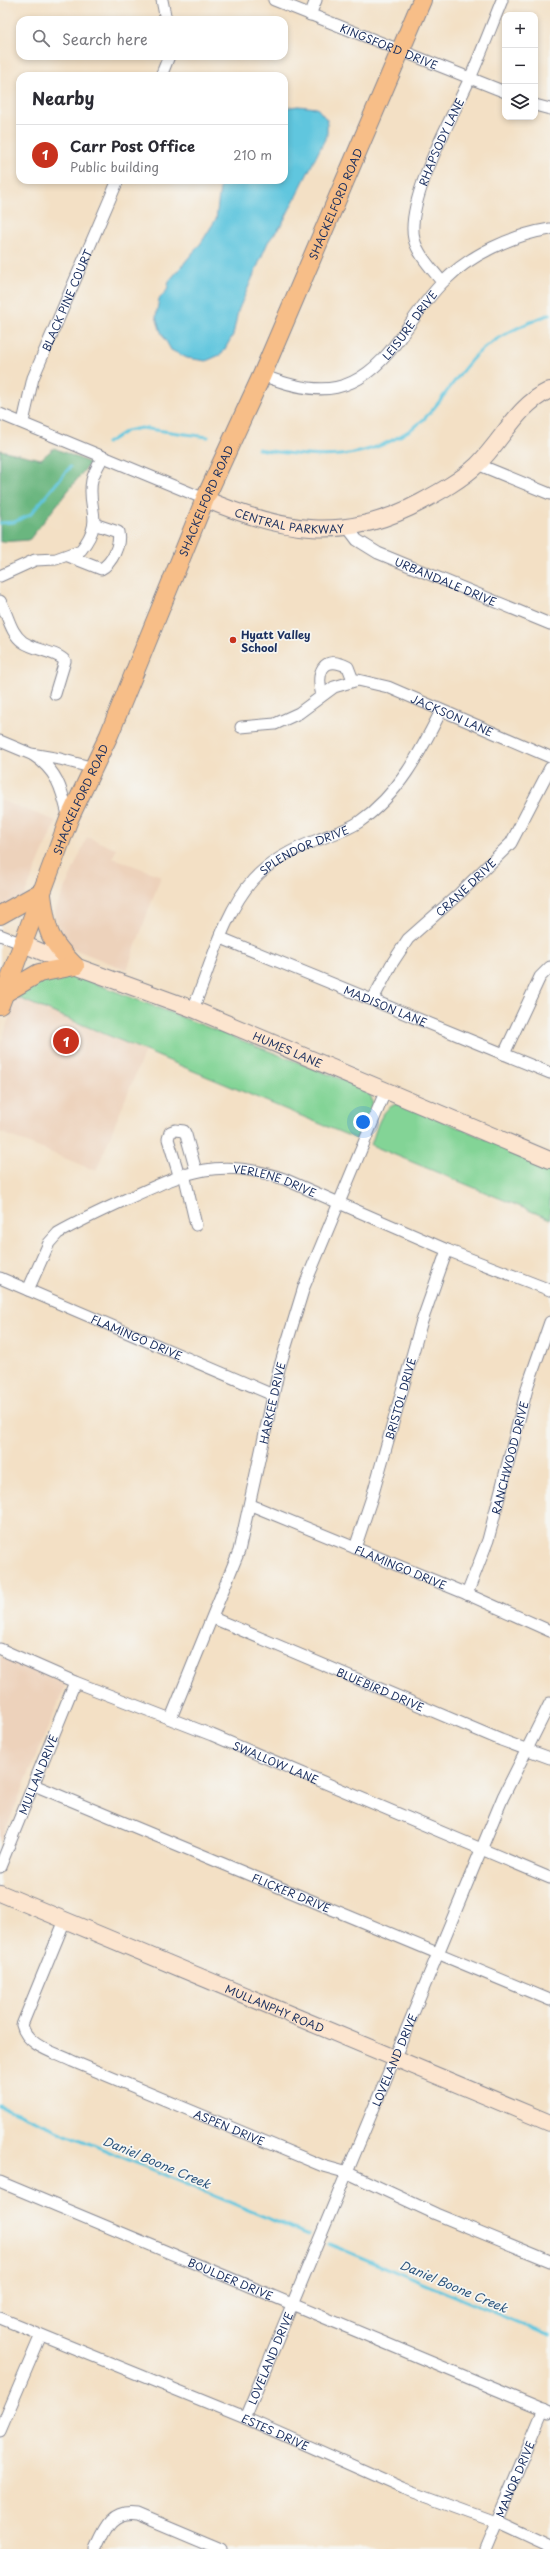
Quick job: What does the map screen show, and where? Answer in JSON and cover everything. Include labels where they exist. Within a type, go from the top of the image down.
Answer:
[{"type":"main road","name":"SHACKELFORD ROAD","points":[[1,995],[23,944],[69,819],[94,768],[205,499],[262,375],[422,0]]},
{"type":"main road","points":[[0,915],[41,892],[46,922],[52,941],[75,966]]},
{"type":"main road","points":[[1,995],[39,974],[75,966]]},
{"type":"street","points":[[162,0],[165,16]]},
{"type":"street","name":"KINGSFORD DRIVE","points":[[274,0],[471,76],[502,91]]},
{"type":"street","points":[[310,15],[316,0]]},
{"type":"street","name":"RHAPSODY LANE","points":[[442,282],[421,255],[414,240],[413,223],[430,165],[471,76],[502,0]]},
{"type":"street","points":[[163,72],[167,60]]},
{"type":"street","points":[[538,106],[550,109]]},
{"type":"street","name":"BLACK PINE COURT","points":[[23,422],[33,378],[116,184]]},
{"type":"street","name":"LEISURE DRIVE","points":[[262,375],[289,386],[308,390],[335,388],[359,379],[388,353],[442,282],[461,266],[496,246],[517,237],[550,229]]},
{"type":"street","name":"CENTRAL PARKWAY","points":[[0,414],[23,422],[242,515],[304,530],[348,528],[389,517],[410,508],[438,492],[477,464],[525,405],[550,390]]},
{"type":"street","points":[[0,576],[35,560],[68,556],[81,550],[88,541],[94,524],[92,479],[103,457]]},
{"type":"street","points":[[477,464],[550,494]]},
{"type":"street","points":[[68,556],[101,569],[109,565],[119,538],[118,532],[94,524]]},
{"type":"street","name":"URBANDALE DRIVE","points":[[348,528],[357,540],[378,553],[550,624]]},
{"type":"street","points":[[0,601],[21,641],[31,647],[62,657],[65,661],[55,694]]},
{"type":"street","points":[[240,726],[275,724],[298,713],[334,687],[353,680],[348,667],[337,662],[328,662],[324,665],[320,676],[322,695]]},
{"type":"street","name":"JACKSON LANE","points":[[353,680],[388,687],[550,757]]},
{"type":"street","name":"SPLENDOR DRIVE","points":[[193,1008],[239,897],[270,863],[358,822],[392,794],[419,754],[441,711]]},
{"type":"street","points":[[0,741],[31,754],[94,768]]},
{"type":"street","points":[[31,754],[44,763],[57,780],[63,791],[69,819]]},
{"type":"street","name":"CRANE DRIVE","points":[[373,999],[391,965],[408,939],[460,894],[511,843],[550,768]]},
{"type":"street","points":[[0,935],[23,944]]},
{"type":"street","name":"MADISON LANE","points":[[221,938],[373,999],[550,1073]]},
{"type":"street","name":"HUMES LANE","points":[[23,944],[75,966],[193,1008],[385,1092],[550,1160]]},
{"type":"street","points":[[504,1054],[540,977],[550,967]]},
{"type":"street","name":"HARKEE DRIVE","points":[[172,1718],[239,1551],[251,1505],[273,1395],[292,1322],[338,1202],[385,1092]]},
{"type":"street","points":[[196,1171],[184,1131],[175,1130],[170,1132],[168,1139],[181,1174],[196,1225]]},
{"type":"street","name":"VERLENE DRIVE","points":[[28,1290],[49,1243],[58,1233],[181,1174],[229,1168],[263,1172],[338,1202],[447,1250],[550,1290]]},
{"type":"street","name":"BRISTOL DRIVE","points":[[355,1548],[372,1498],[421,1324],[447,1250]]},
{"type":"street","name":"FLAMINGO DRIVE","points":[[0,1278],[273,1395]]},
{"type":"street","name":"RANCHWOOD DRIVE","points":[[468,1594],[488,1540],[528,1385],[550,1322]]},
{"type":"street","name":"FLAMINGO DRIVE","points":[[251,1505],[468,1594],[550,1630]]},
{"type":"street","name":"BLUEBIRD DRIVE","points":[[213,1618],[501,1740],[529,1749],[550,1758]]},
{"type":"street","name":"SWALLOW LANE","points":[[0,1649],[76,1682],[172,1718],[550,1878]]},
{"type":"street","name":"MULLAN DRIVE","points":[[0,1867],[76,1682]]},
{"type":"street","name":"LOVELAND DRIVE","points":[[245,2418],[348,2173],[385,2076],[396,2058],[503,1797],[529,1749],[550,1703]]},
{"type":"street","name":"FLICKER DRIVE","points":[[34,1785],[550,2000]]},
{"type":"street","name":"MULLANPHY ROAD","points":[[0,1893],[550,2123]]},
{"type":"street","name":"ASPEN DRIVE","points":[[65,1920],[22,2025],[24,2034],[32,2041],[86,2066],[323,2166],[348,2173],[550,2261]]},
{"type":"street","name":"BOULDER DRIVE","points":[[0,2182],[547,2411]]},
{"type":"street","name":"ESTES DRIVE","points":[[0,2318],[245,2418],[390,2482],[496,2522],[550,2547]]},
{"type":"street","points":[[0,2431],[41,2336]]},
{"type":"street","name":"MANOR DRIVE","points":[[485,2549],[547,2411]]},
{"type":"street","points":[[96,2549],[105,2528],[118,2515],[129,2512],[138,2514],[221,2549]]},
{"type":"shaded area","points":[[0,800],[56,821],[23,899],[0,913]]},
{"type":"shaded area","points":[[87,837],[116,849],[113,858],[161,876],[127,970],[66,946],[54,914]]},
{"type":"shaded area","points":[[16,997],[145,1051],[96,1171],[0,1132],[0,1046]]},
{"type":"shaded area","points":[[0,1656],[66,1684],[0,1843]]},
{"type":"green space","points":[[54,448],[90,463],[29,540],[0,542],[0,450],[41,459]]},
{"type":"green space","points":[[71,974],[364,1088],[372,1100],[372,1106],[369,1120],[359,1140],[16,997],[29,983]]},
{"type":"green space","points":[[400,1103],[550,1166],[550,1219],[371,1145],[380,1119],[393,1105]]},
{"type":"water","points":[[298,106],[317,108],[327,120],[327,135],[282,224],[268,242],[238,311],[233,335],[222,354],[206,361],[187,358],[171,350],[161,332],[156,317],[159,299],[167,290],[169,281],[201,243],[216,219],[220,184],[288,184],[288,107]]},
{"type":"waterway","points":[[258,449],[301,455],[321,456],[360,452],[379,446],[398,437],[417,425],[432,410],[469,363],[484,348],[511,331],[550,314]]},
{"type":"waterway","points":[[107,443],[126,431],[141,428],[208,437]]},
{"type":"waterway","points":[[0,523],[14,522],[30,515],[70,467]]},
{"type":"waterway","name":"Daniel Boone Creek","points":[[0,2106],[308,2235]]},
{"type":"waterway","name":"Daniel Boone Creek","points":[[329,2244],[550,2336]]},
{"type":"place","name":"Hyatt Valley School","points":[[233,640]]},
{"type":"place","name":"Carr Post Office","points":[[66,1041]]}]
